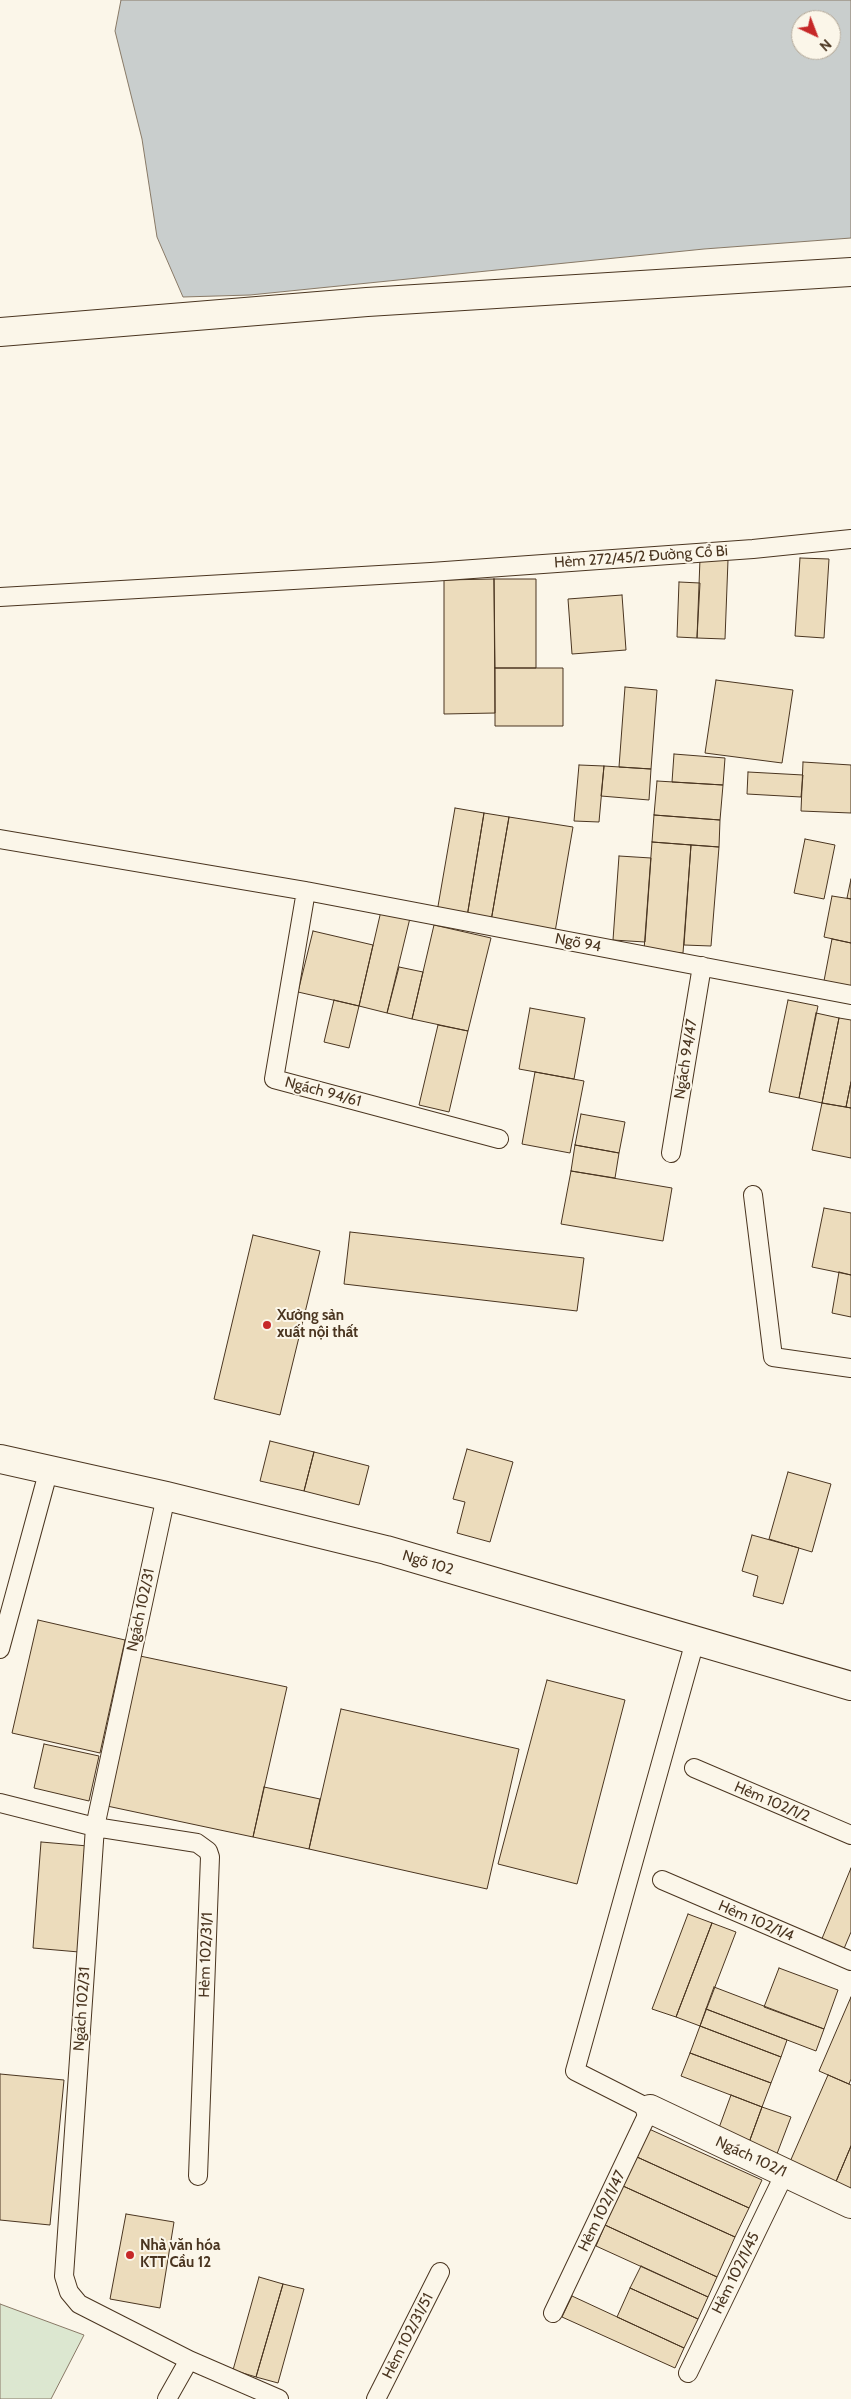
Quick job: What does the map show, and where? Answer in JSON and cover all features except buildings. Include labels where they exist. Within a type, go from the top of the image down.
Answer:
[{"type":"street","points":[[0,332],[367,302],[851,272]]},
{"type":"street","name":"Ngõ 102","points":[[0,1459],[166,1496],[386,1550],[851,1686]]},
{"type":"street","name":"Ngách 102/1","points":[[650,2109],[851,2204]]},
{"type":"lane","name":"Hẻm 272/45/2 Đường Cổ Bi","points":[[0,597],[431,572],[753,549],[851,539]]},
{"type":"lane","name":"Ngõ 94","points":[[0,839],[306,891],[851,995]]},
{"type":"lane","name":"Ngách 94/61","points":[[306,891],[274,1079],[498,1139]]},
{"type":"lane","name":"Ngách 94/47","points":[[671,1152],[702,966]]},
{"type":"lane","points":[[753,1194],[773,1357],[851,1368]]},
{"type":"lane","points":[[0,1649],[48,1469]]},
{"type":"lane","name":"Ngách 102/31","points":[[166,1496],[95,1827],[64,2276],[69,2292],[79,2304],[189,2360],[279,2399]]},
{"type":"lane","points":[[650,2109],[574,2071],[695,1641]]},
{"type":"lane","name":"Hẻm 102/1/2","points":[[694,1768],[851,1835]]},
{"type":"lane","name":"Hẻm 102/31/1","points":[[0,1803],[95,1827],[197,1843],[208,1851],[210,1857],[198,2176]]},
{"type":"lane","name":"Hẻm 102/1/4","points":[[662,1880],[851,1961]]},
{"type":"lane","name":"Hẻm 102/1/47","points":[[553,2313],[650,2109]]},
{"type":"lane","name":"Hẻm 102/1/45","points":[[688,2373],[785,2173]]},
{"type":"lane","name":"Hẻm 102/31/51","points":[[376,2399],[440,2272]]},
{"type":"lane","points":[[167,2399],[189,2360]]},
{"type":"green space","points":[[0,2304],[84,2335],[51,2399],[0,2399]]},
{"type":"shaded area","points":[[121,0],[851,0],[851,238],[704,249],[250,295],[183,297],[157,237],[142,139],[115,31]]},
{"type":"place","name":"Xưởng sản xuất nội thất","points":[[267,1325]]},
{"type":"place","name":"Nhà văn hóa KTT Cầu 12","points":[[130,2255]]}]
